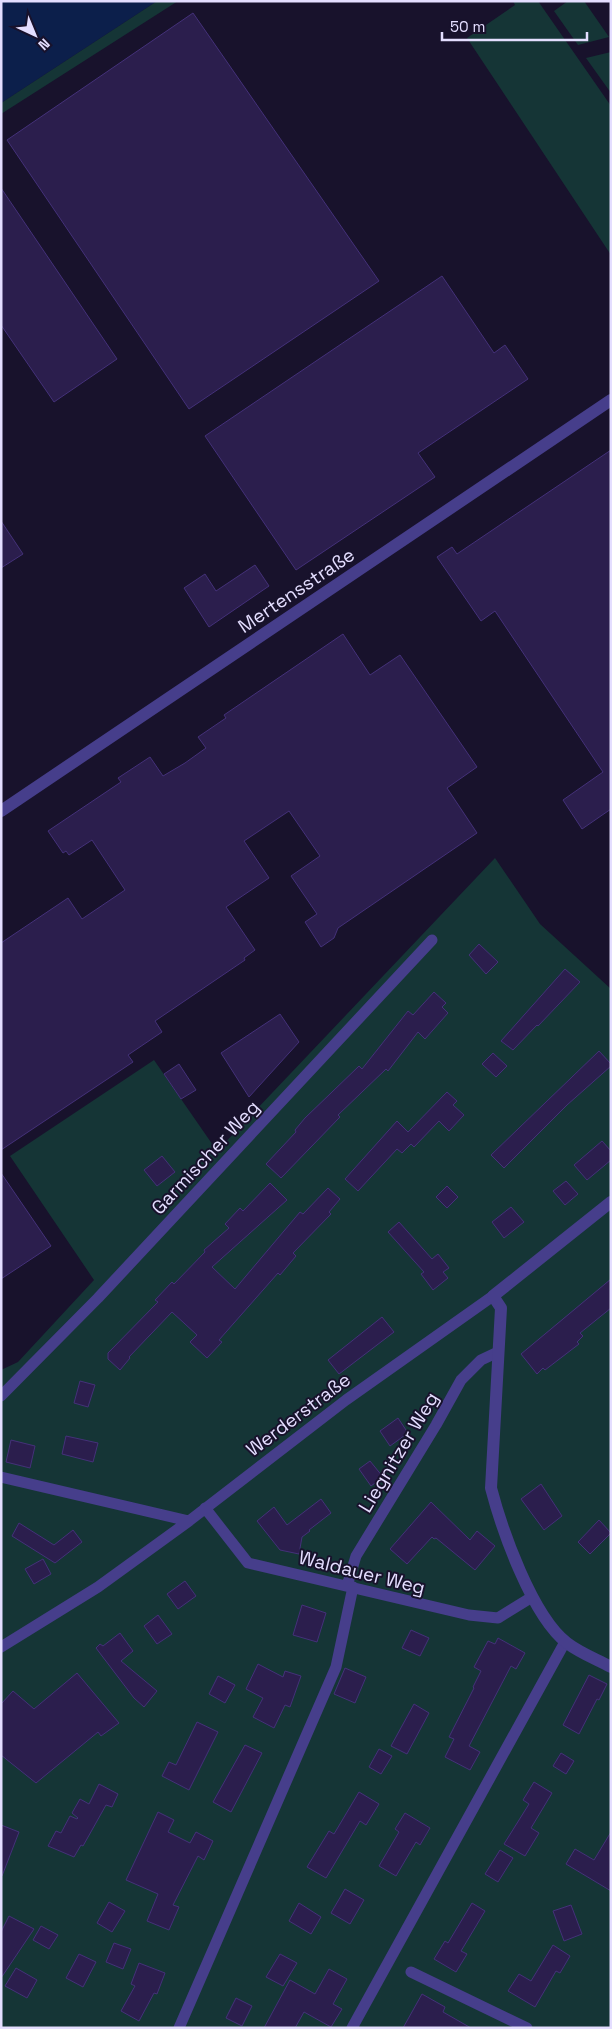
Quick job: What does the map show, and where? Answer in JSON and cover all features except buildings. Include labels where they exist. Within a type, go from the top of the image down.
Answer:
[{"type":"street","name":"Mertensstraße","points":[[1,811],[611,400]]},
{"type":"street","name":"Werderstraße","points":[[493,1296],[611,1202]]},
{"type":"street","points":[[493,1296],[501,1308],[491,1488],[498,1516],[532,1597],[552,1627],[565,1642],[611,1667]]},
{"type":"lane","name":"Garmischer Weg","points":[[1,1396],[98,1298],[432,940]]},
{"type":"lane","name":"Werderstraße","points":[[1,1647],[98,1587],[189,1521],[346,1400],[493,1296]]},
{"type":"lane","name":"Liegnitzer Weg","points":[[179,2028],[336,1667],[356,1556],[436,1425],[461,1380],[481,1360],[498,1352]]},
{"type":"lane","points":[[1,1477],[189,1521]]},
{"type":"lane","name":"Waldauer Weg","points":[[205,1508],[248,1564],[469,1615],[498,1618],[532,1597]]},
{"type":"lane","points":[[352,2028],[565,1642]]},
{"type":"lane","points":[[411,1972],[527,2028]]},
{"type":"green space","points":[[157,1],[178,1],[1,114],[1,103]]},
{"type":"green space","points":[[513,1],[538,1],[611,106],[611,255],[467,38],[515,5]]},
{"type":"green space","points":[[568,1],[584,1],[609,37],[578,45],[554,11]]},
{"type":"green space","points":[[611,52],[611,93],[586,58]]},
{"type":"green space","points":[[495,858],[540,924],[611,989],[611,2028],[1,2028],[1,1370],[18,1362],[94,1280],[10,1156],[154,1060],[217,1151]]},
{"type":"water","points":[[1,1],[157,1],[1,103]]}]
